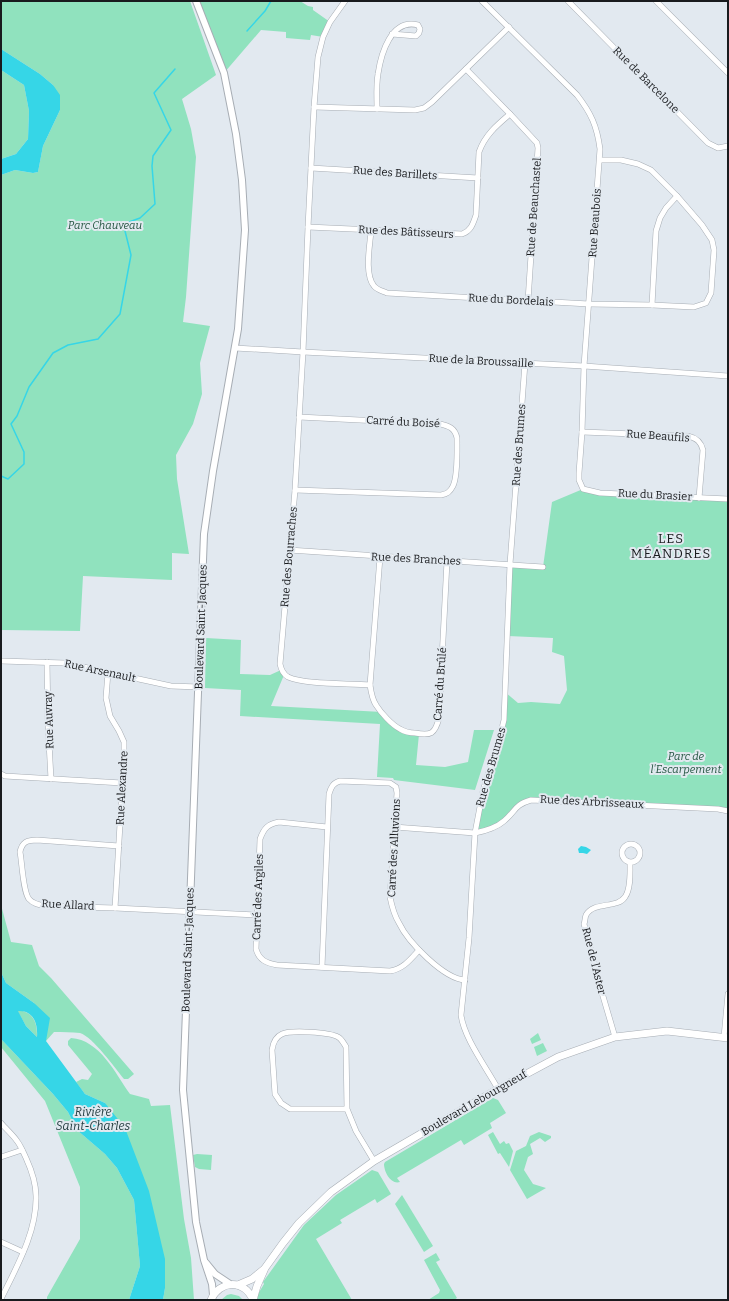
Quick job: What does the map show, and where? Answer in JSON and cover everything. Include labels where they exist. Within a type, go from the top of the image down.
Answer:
[{"type":"main road","name":"Boulevard Lebourgneuf","points":[[238,1285],[252,1279],[265,1268],[299,1223],[331,1192],[374,1161],[498,1089],[558,1057],[615,1037],[667,1031],[726,1037]]},
{"type":"main road","name":"Boulevard Lebourgneuf","points":[[253,1300],[265,1268]]},
{"type":"main road","points":[[212,1298],[220,1288],[230,1284],[238,1285],[246,1289],[253,1300]]},
{"type":"street","name":"Boulevard Saint-Jacques","points":[[196,1],[224,73],[236,134],[242,180],[245,230],[239,322],[213,471],[204,534],[183,1090],[196,1222],[204,1260],[212,1284],[212,1298]]},
{"type":"street","points":[[303,352],[314,107],[318,57],[323,37],[330,22],[345,1]]},
{"type":"street","name":"Rue Beaubois","points":[[482,1],[577,95],[595,123],[598,136],[600,160],[584,366],[579,473],[579,480],[583,489]]},
{"type":"street","name":"Rue de Barcelone","points":[[568,1],[708,143],[718,148],[728,146]]},
{"type":"street","points":[[656,1],[728,73]]},
{"type":"street","points":[[376,109],[378,75],[384,49],[392,34],[398,27],[405,24],[412,23],[418,25],[420,29],[419,34],[416,36],[392,34]]},
{"type":"street","points":[[314,107],[415,110],[424,108],[509,27]]},
{"type":"street","name":"Rue de Beauchastel","points":[[466,69],[534,138],[538,148],[528,301]]},
{"type":"street","name":"Rue des Bâtisseurs","points":[[308,227],[462,234],[467,232],[476,216],[479,152],[486,137],[510,114]]},
{"type":"street","points":[[600,160],[621,160],[638,164],[651,170],[677,196],[663,213],[656,231],[652,305]]},
{"type":"street","name":"Rue des Barillets","points":[[312,168],[478,178]]},
{"type":"street","name":"Rue du Bordelais","points":[[371,230],[368,270],[374,287],[387,293],[589,304],[694,307],[706,303],[711,294],[714,250],[712,240],[702,225],[677,196]]},
{"type":"street","name":"Rue de la Broussaille","points":[[235,348],[584,366],[728,376]]},
{"type":"street","name":"Rue des Bourraches","points":[[303,352],[295,490],[280,664],[281,670],[288,677],[306,681],[370,685]]},
{"type":"street","name":"Rue des Brumes","points":[[498,1089],[467,1035],[461,1015],[469,938],[475,833],[483,791],[504,720],[510,564],[525,363]]},
{"type":"street","name":"Carré du Boisé","points":[[295,490],[441,495],[447,494],[451,490],[455,481],[457,438],[456,433],[448,425],[299,417]]},
{"type":"street","name":"Rue Beaufils","points":[[582,432],[688,436],[694,438],[702,444],[703,450],[699,498]]},
{"type":"street","name":"Rue du Brasier","points":[[583,489],[600,493],[728,499]]},
{"type":"street","name":"Rue des Branches","points":[[289,550],[543,567]]},
{"type":"street","name":"Carré du Brûlé","points":[[380,557],[370,685],[371,695],[376,705],[400,729],[424,735],[430,734],[434,731],[439,718],[447,561]]},
{"type":"street","name":"Rue Arsenault","points":[[1,661],[65,663],[171,686],[198,688]]},
{"type":"street","name":"Rue Auvray","points":[[47,662],[51,779]]},
{"type":"street","name":"Rue Alexandre","points":[[108,672],[106,698],[110,716],[124,742],[115,908]]},
{"type":"street","points":[[1,774],[5,776],[122,783]]},
{"type":"street","name":"Carré des Alluvions","points":[[322,967],[329,794],[333,784],[340,781],[390,783],[396,787],[397,793],[390,897],[393,911],[399,925],[419,950],[450,976],[458,980],[465,980]]},
{"type":"street","name":"Rue des Arbrisseaux","points":[[394,827],[475,833],[488,830],[504,822],[520,803],[531,800],[718,809],[728,811]]},
{"type":"street","name":"Carré des Argiles","points":[[327,827],[279,822],[272,823],[263,831],[260,839],[256,949],[258,955],[262,960],[277,965],[390,971],[398,970],[405,965],[419,950]]},
{"type":"street","name":"Rue Allard","points":[[119,846],[29,840],[24,842],[21,846],[20,852],[26,892],[29,899],[37,904],[46,906],[258,915]]},
{"type":"street","name":"Rue de l'Aster","points":[[615,1037],[584,924],[586,915],[594,908],[620,901],[625,897],[628,889],[630,863]]},
{"type":"street","points":[[726,1037],[728,994]]},
{"type":"street","points":[[346,1109],[290,1109],[281,1103],[275,1094],[272,1050],[273,1043],[276,1038],[281,1034],[288,1032],[333,1034],[339,1038],[346,1047],[346,1109],[356,1131],[374,1161]]},
{"type":"street","points":[[1,1123],[17,1141],[22,1150],[31,1169],[36,1195],[34,1221],[23,1252],[1,1299]]},
{"type":"street","points":[[1,1157],[22,1150]]},
{"type":"street","points":[[1,1242],[23,1252]]},
{"type":"street","name":"Boulevard Saint-Jacques","points":[[204,1260],[215,1274],[230,1284]]},
{"type":"green space","name":"Parc Chauveau","points":[[1,1],[190,1],[216,75],[182,99],[191,129],[196,157],[183,322],[210,326],[200,363],[202,394],[193,424],[176,455],[177,479],[189,554],[172,553],[172,580],[83,576],[80,631],[1,630],[1,175],[15,170],[33,173],[38,172],[43,146],[60,110],[53,85],[40,74],[1,49]]},
{"type":"green space","points":[[196,1],[300,1],[313,7],[313,10],[330,22],[323,37],[311,35],[310,40],[286,38],[286,32],[261,30],[224,73]]},
{"type":"green space","points":[[1,70],[24,85],[29,111],[28,139],[16,154],[1,159]]},
{"type":"green space","name":"Parc de l'Escarpement","points":[[583,489],[590,491],[728,499],[728,811],[555,800],[520,803],[503,822],[475,833],[480,803],[501,736],[505,692],[518,703],[531,702],[560,704],[567,690],[564,656],[552,652],[553,638],[507,636],[510,564],[543,567],[552,502]]},
{"type":"green space","points":[[206,638],[241,640],[240,674],[270,675],[281,670],[284,675],[271,706],[382,712],[400,729],[419,734],[416,765],[445,767],[468,762],[474,730],[494,730],[475,790],[377,777],[380,724],[240,716],[241,690],[205,688]]},
{"type":"green space","points":[[1,905],[11,942],[32,945],[39,966],[134,1074],[128,1079],[124,1079],[97,1046],[80,1033],[54,1032],[46,1041],[34,1003],[6,983],[1,972]]},
{"type":"green space","points":[[17,1010],[31,1015],[35,1022],[37,1037],[26,1026]]},
{"type":"green space","points":[[538,1033],[541,1040],[532,1044],[530,1039]]},
{"type":"green space","points":[[71,1038],[81,1040],[98,1051],[106,1059],[130,1094],[149,1099],[151,1106],[170,1105],[184,1219],[191,1258],[194,1300],[163,1300],[165,1288],[105,1103],[85,1094],[76,1082],[82,1079],[88,1080],[92,1074],[68,1045],[68,1041]]},
{"type":"green space","points":[[1,1039],[53,1094],[68,1112],[77,1130],[105,1154],[117,1168],[134,1200],[140,1266],[129,1300],[47,1300],[47,1297],[80,1239],[80,1187],[45,1101],[1,1047]]},
{"type":"green space","points":[[543,1043],[547,1051],[537,1056],[534,1047]]},
{"type":"green space","points":[[493,1098],[498,1100],[506,1113],[490,1123],[492,1128],[464,1145],[461,1140],[397,1178],[400,1182],[394,1182],[391,1180],[384,1167],[385,1162]]},
{"type":"green space","points":[[493,1132],[500,1144],[504,1141],[506,1144],[509,1143],[513,1151],[509,1167],[500,1153],[498,1154],[488,1135]]},
{"type":"green space","points":[[539,1132],[551,1136],[551,1138],[545,1142],[540,1138],[530,1144],[533,1154],[528,1157],[524,1170],[533,1184],[546,1188],[527,1199],[510,1170],[516,1151],[526,1146],[530,1136]]},
{"type":"green space","points":[[193,1155],[212,1155],[211,1170],[199,1169],[195,1167]]},
{"type":"green space","points":[[372,1170],[378,1172],[391,1194],[377,1203],[375,1199],[340,1220],[342,1223],[316,1239],[352,1300],[257,1300],[258,1294],[264,1284],[263,1282],[304,1225],[336,1195]]},
{"type":"green space","points":[[402,1195],[433,1246],[424,1252],[395,1204]]},
{"type":"green space","points":[[436,1253],[440,1260],[436,1262],[457,1298],[454,1300],[428,1300],[439,1293],[440,1290],[424,1260]]},
{"type":"green space","points":[[231,1294],[239,1296],[243,1300],[221,1300],[227,1295]]},
{"type":"water","points":[[1,49],[40,74],[53,85],[60,95],[60,110],[43,146],[38,172],[33,173],[15,170],[1,175],[1,159],[16,154],[28,139],[29,111],[24,85],[1,70]]},
{"type":"water","points":[[581,846],[591,850],[587,854],[579,853],[578,849]]},
{"type":"water","name":"Rivière Saint-Charles","points":[[1,972],[6,983],[34,1003],[50,1018],[46,1041],[85,1094],[105,1103],[125,1128],[149,1191],[165,1259],[165,1288],[163,1300],[129,1300],[140,1266],[134,1200],[117,1168],[105,1154],[77,1130],[68,1112],[53,1094],[1,1039]],"holes":[[[18,1011],[23,1011],[34,1018],[37,1027],[37,1037],[26,1026]]]},
{"type":"waterway","points":[[247,31],[265,11],[271,1]]},
{"type":"waterway","points":[[1,476],[8,479],[24,464],[24,452],[11,424],[17,416],[29,387],[53,353],[68,345],[98,339],[120,314],[131,255],[125,231],[129,222],[140,218],[155,204],[152,166],[153,156],[171,130],[154,93],[175,69]]},
{"type":"district","name":"LES MÉANDRES","points":[[671,546]]}]
